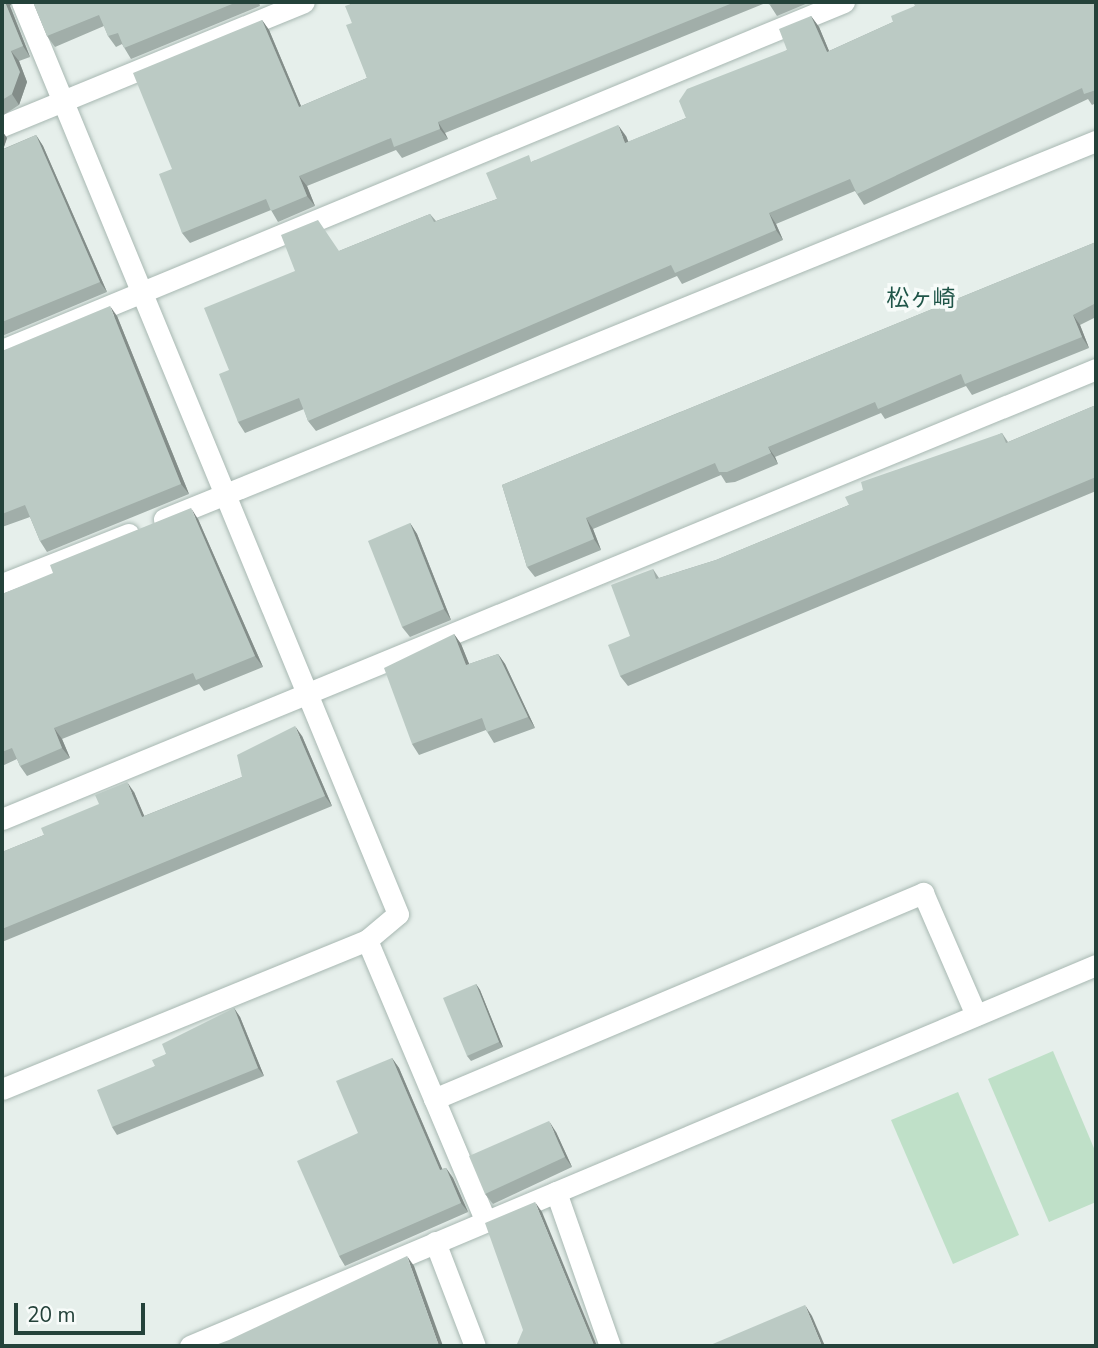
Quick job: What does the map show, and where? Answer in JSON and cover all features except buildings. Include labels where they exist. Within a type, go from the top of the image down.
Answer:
[{"type":"street","points":[[2,1089],[367,940],[398,914],[22,2]]},
{"type":"street","points":[[2,126],[304,2]]},
{"type":"street","points":[[2,350],[844,2]]},
{"type":"street","points":[[2,584],[1096,141]]},
{"type":"street","points":[[2,819],[1096,369]]},
{"type":"street","points":[[434,1099],[923,893],[976,1015]]},
{"type":"street","points":[[367,940],[485,1220]]},
{"type":"street","points":[[190,1346],[1096,965]]},
{"type":"street","points":[[556,1192],[610,1346]]},
{"type":"street","points":[[435,1242],[473,1346]]},
{"type":"green space","points":[[1053,1051],[1096,1153],[1096,1202],[1049,1222],[988,1079]]},
{"type":"green space","points":[[958,1092],[1019,1235],[953,1264],[891,1120]]},
{"type":"district","name":"松ヶ崎","points":[[921,299]]}]
